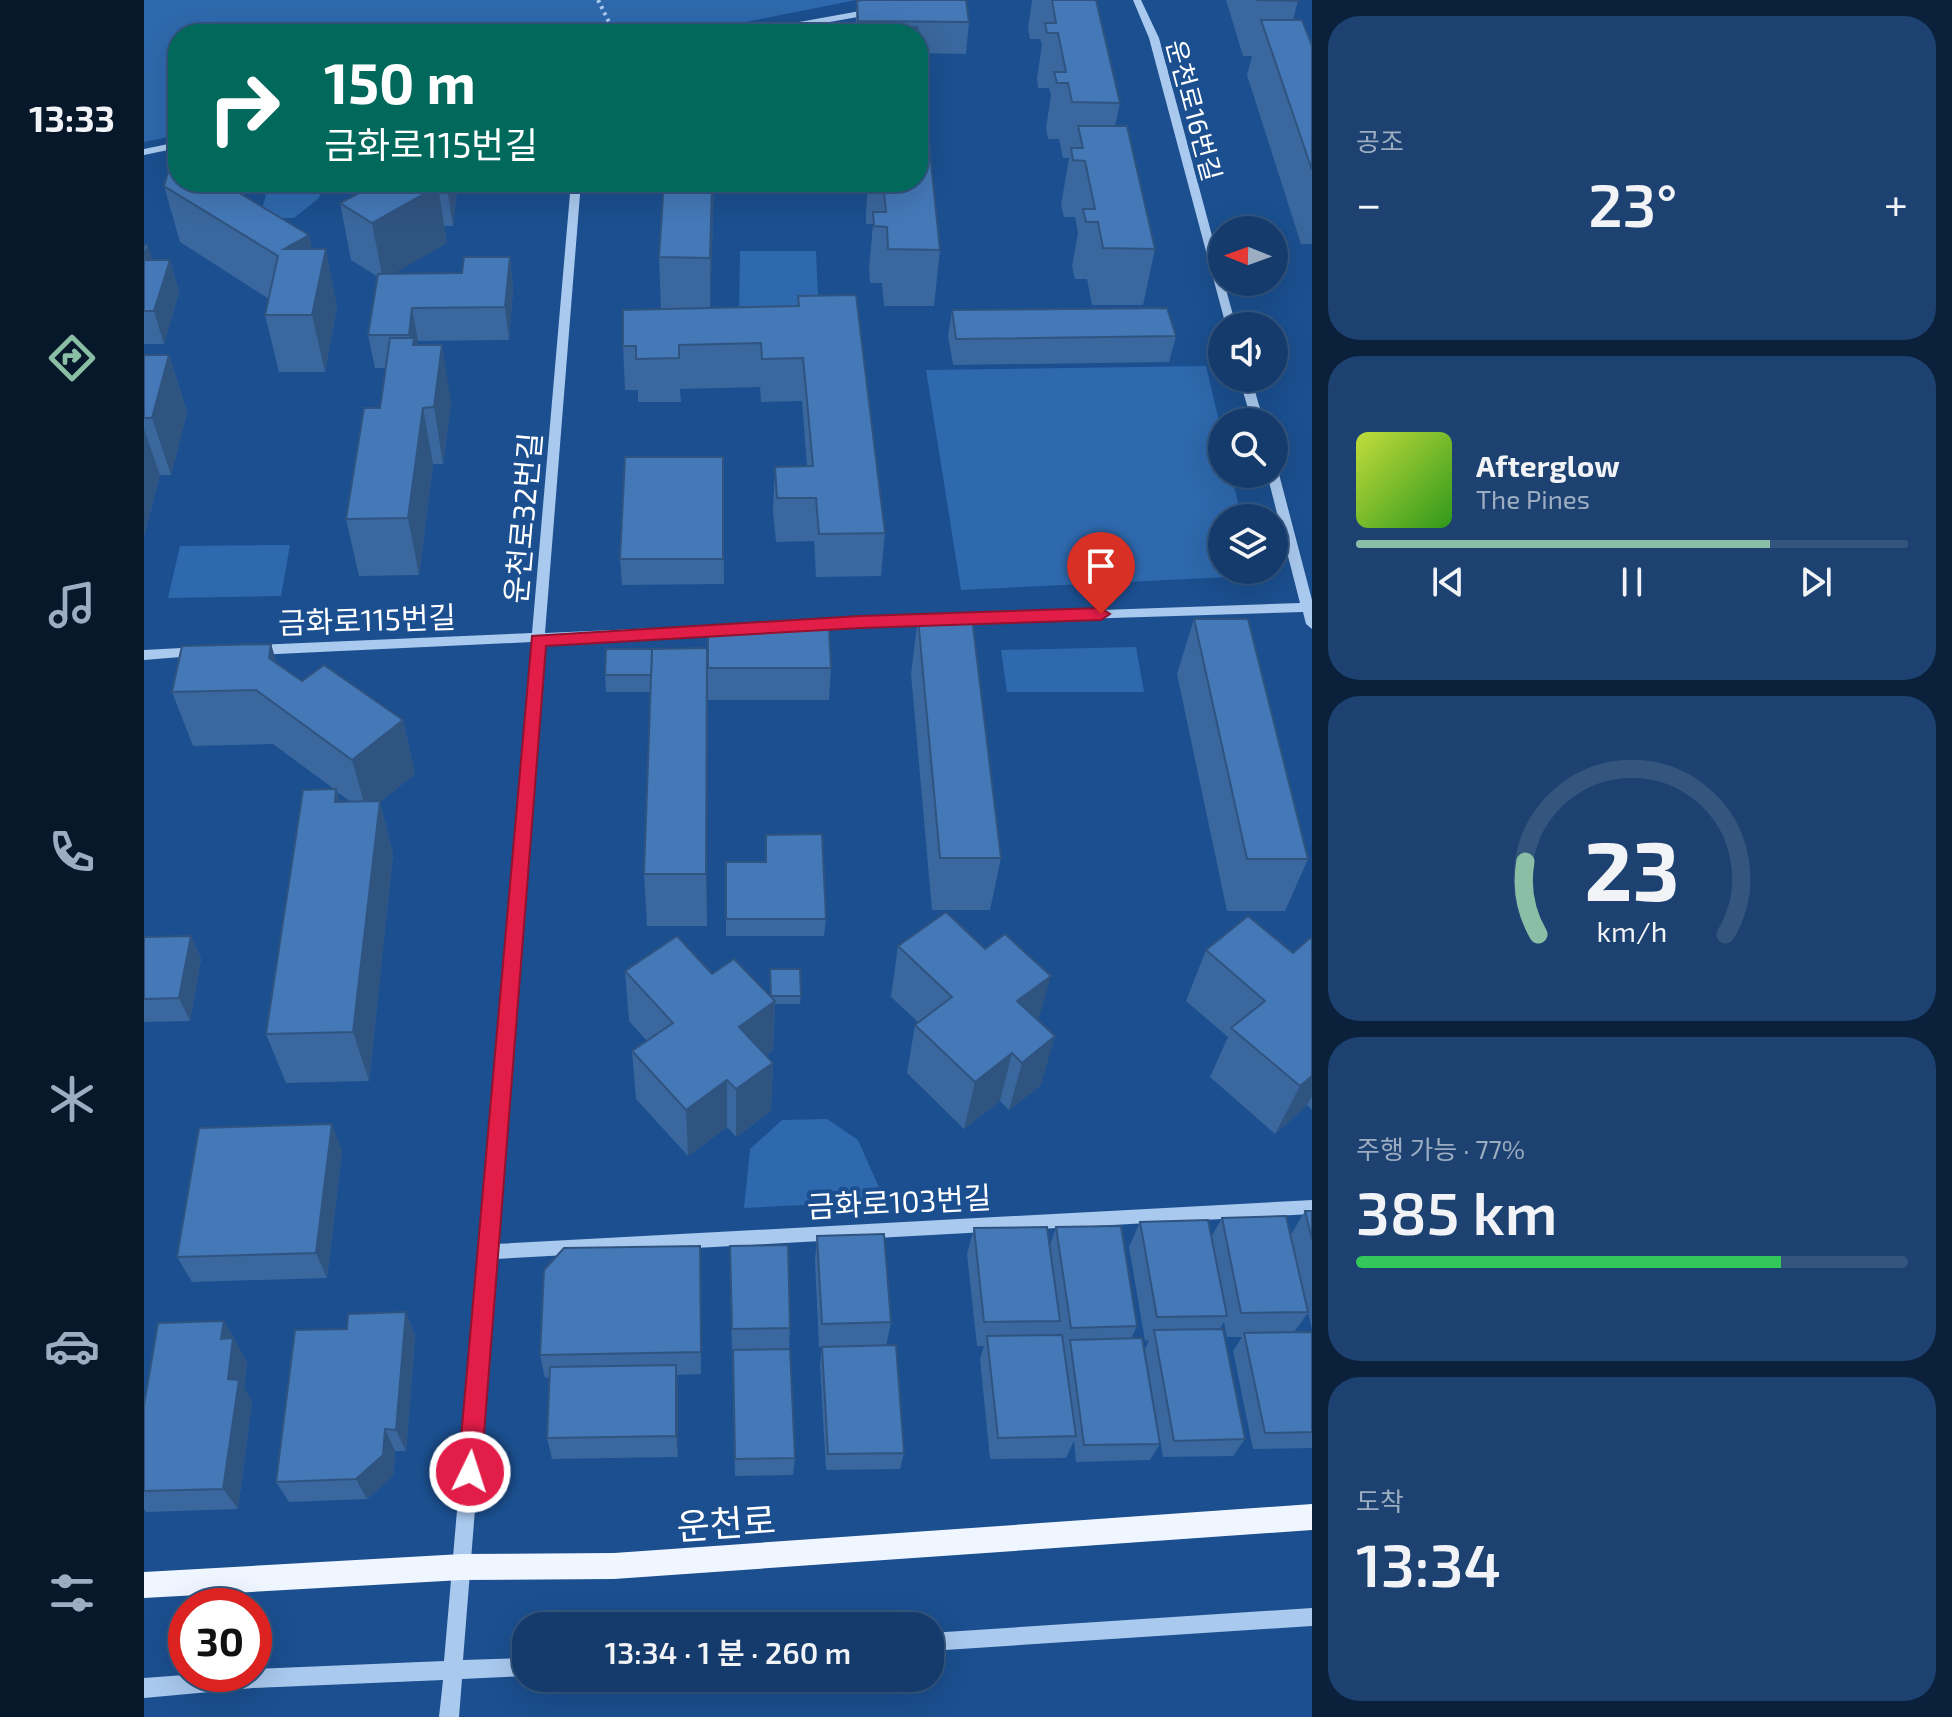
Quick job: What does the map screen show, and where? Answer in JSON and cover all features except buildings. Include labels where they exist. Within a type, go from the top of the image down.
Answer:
[{"type":"main road","name":"운천로","points":[[144,1585],[462,1567],[614,1566],[1312,1517]]},
{"type":"street","name":"운천로16번길","points":[[1137,0],[1154,38],[1227,312]]},
{"type":"street","points":[[806,24],[879,11]]},
{"type":"street","points":[[144,152],[168,147]]},
{"type":"street","name":"운천로32번길","points":[[449,1717],[575,192]]},
{"type":"street","points":[[1277,488],[1312,624]]},
{"type":"street","name":"금화로115번길","points":[[237,650],[538,640],[860,622],[1310,608]]},
{"type":"street","points":[[144,655],[222,651]]},
{"type":"street","name":"금화로103번길","points":[[488,1252],[1312,1207]]},
{"type":"street","points":[[944,1641],[1312,1617]]},
{"type":"street","points":[[144,1688],[253,1679],[512,1668]]},
{"type":"path","points":[[598,0],[610,24]]},
{"type":"shaded area","points":[[144,0],[856,0],[735,24],[168,24],[168,137],[144,142]]},
{"type":"shaded area","points":[[266,192],[320,192],[319,198],[294,218],[260,218]]},
{"type":"shaded area","points":[[740,251],[816,251],[819,320],[739,319]]},
{"type":"shaded area","points":[[1206,366],[1208,392],[1212,392],[1216,408],[1208,408],[1208,488],[1234,488],[1238,504],[1208,504],[1208,578],[961,590],[926,370]]},
{"type":"shaded area","points":[[290,545],[281,596],[168,598],[180,546]]},
{"type":"shaded area","points":[[1136,647],[1144,692],[1007,692],[1001,650]]},
{"type":"shaded area","points":[[827,1119],[858,1140],[885,1201],[744,1208],[750,1149],[782,1120]]},
{"type":"route","points":[[470,1472],[538,640],[860,622],[1101,614]]}]
